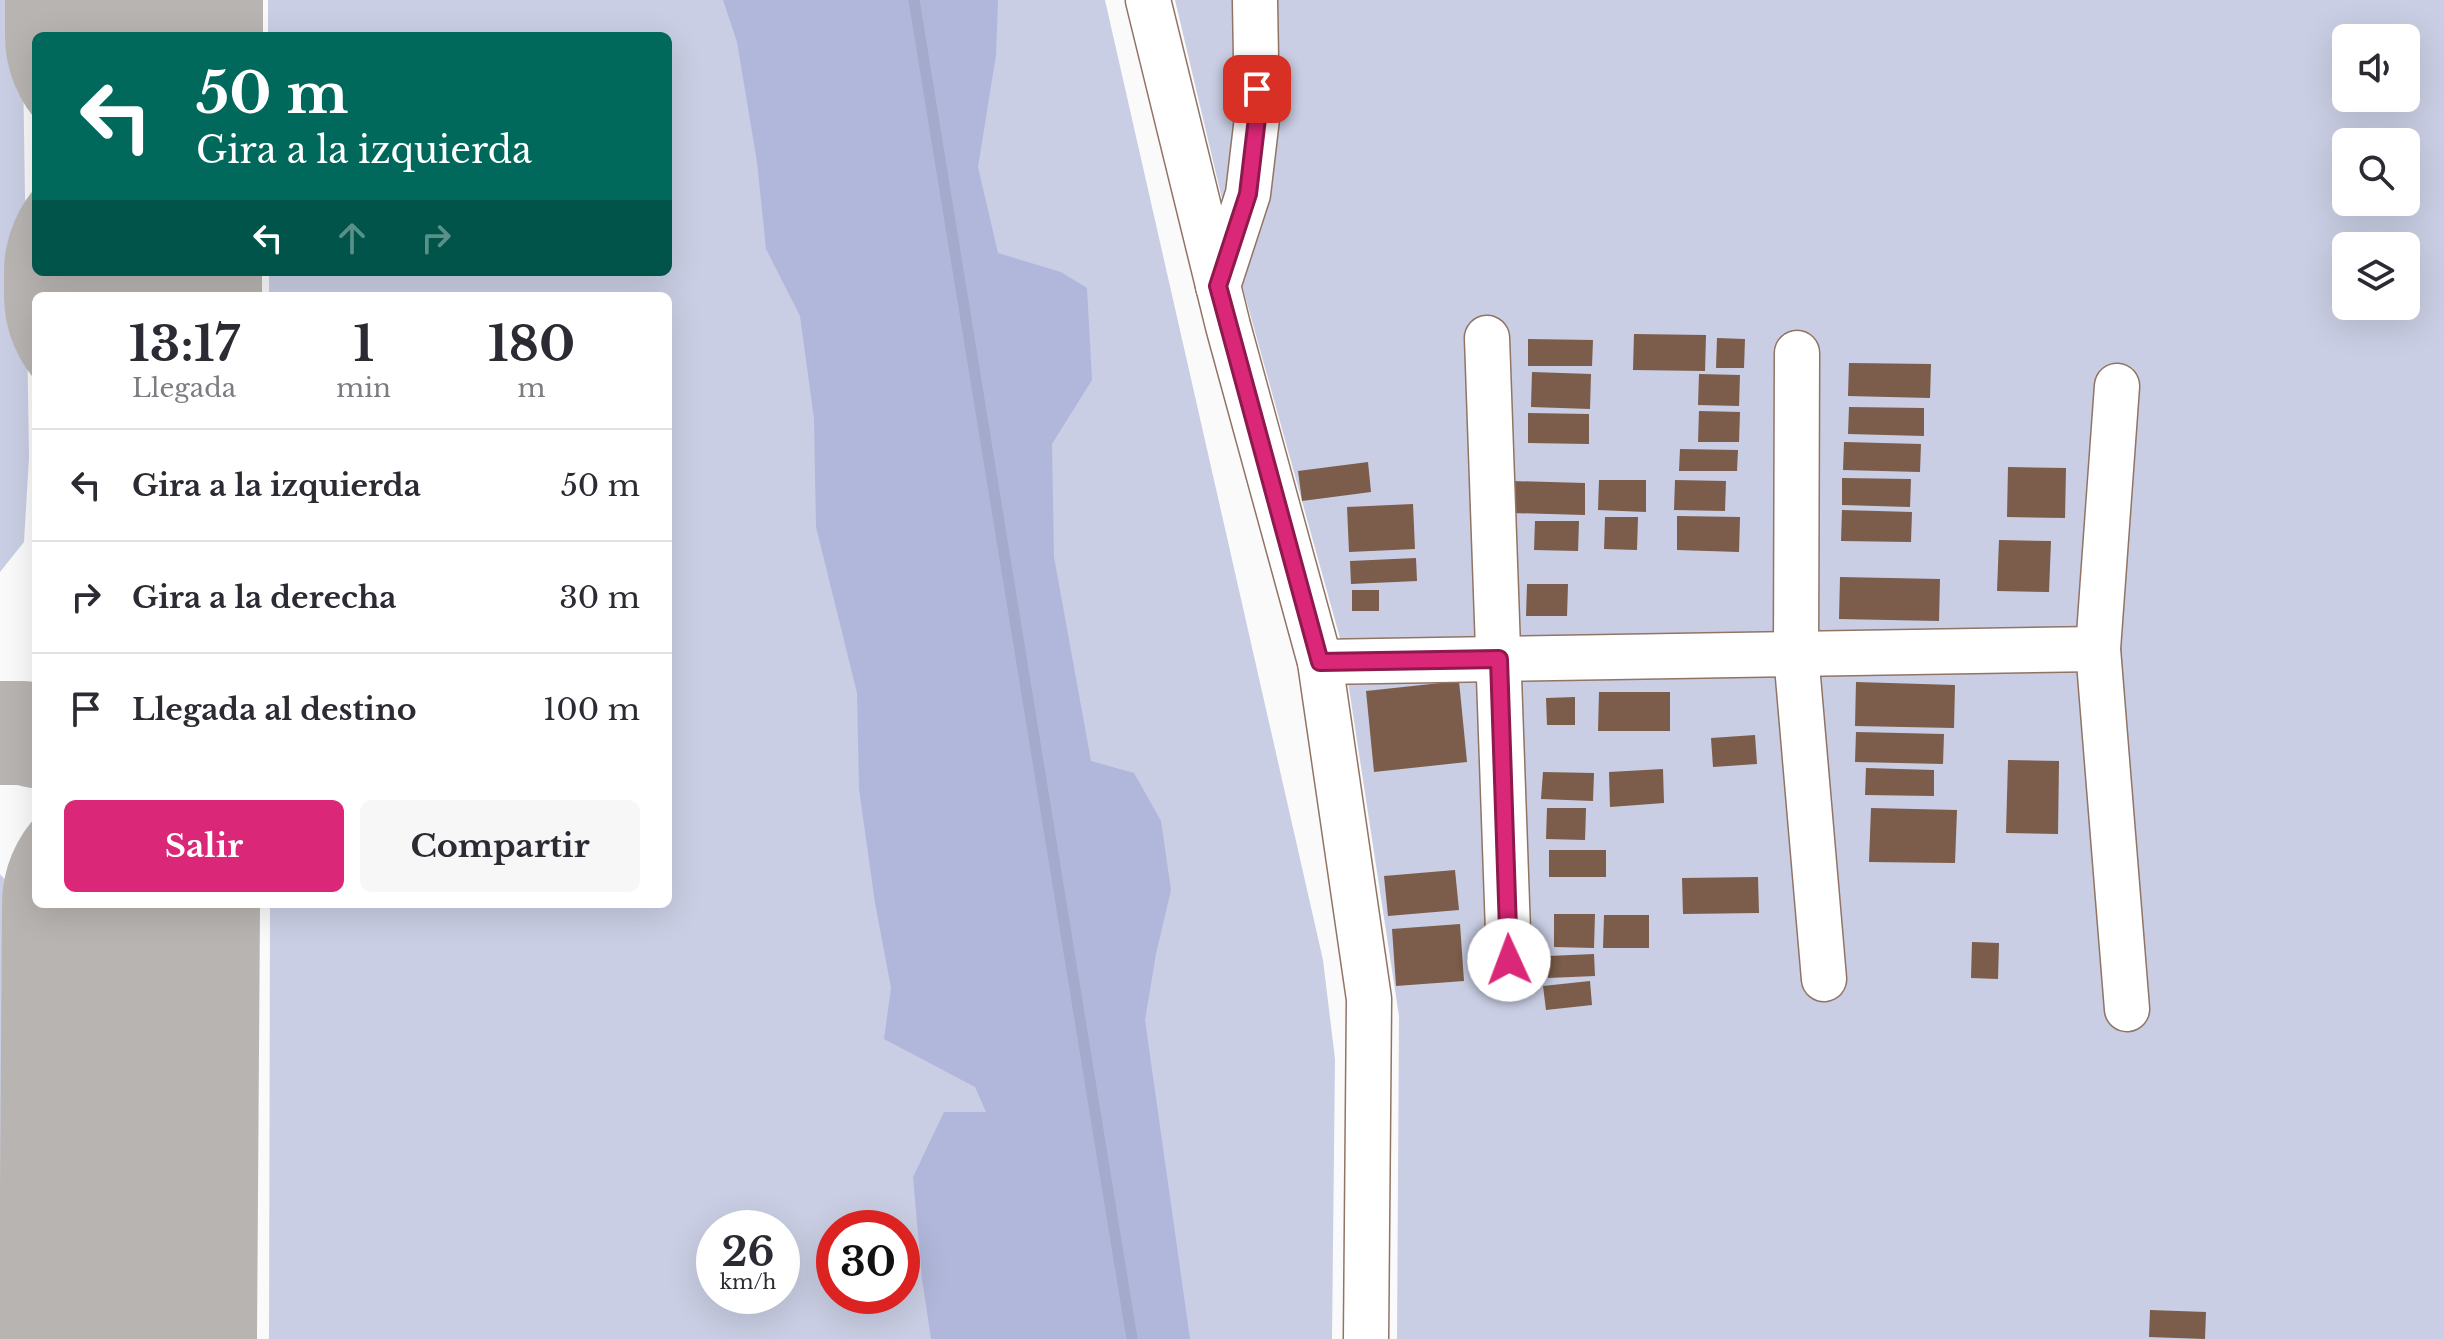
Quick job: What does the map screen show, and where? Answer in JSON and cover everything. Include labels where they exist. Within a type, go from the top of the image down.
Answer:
[{"type":"street","points":[[1148,0],[1218,286],[1320,662],[1369,999],[1366,1339]]},
{"type":"street","points":[[1218,286],[1248,194],[1257,118],[1255,0]]},
{"type":"street","points":[[1487,338],[1509,960]]},
{"type":"street","points":[[1797,353],[1796,654],[1824,979]]},
{"type":"street","points":[[2117,386],[2098,649],[2127,1009]]},
{"type":"street","points":[[1320,662],[2098,649]]},
{"type":"shaded area","points":[[0,0],[22,0],[29,457],[24,542],[0,572]]},
{"type":"shaded area","points":[[268,0],[1105,0],[1323,960],[1335,1059],[1332,1339],[269,1339],[270,908],[672,908],[672,292],[269,292],[269,276],[672,276],[672,32],[268,32]]},
{"type":"shaded area","points":[[723,0],[998,0],[996,55],[978,167],[998,253],[1061,272],[1087,288],[1092,380],[1052,444],[1054,557],[1091,761],[1134,773],[1161,821],[1171,890],[1145,1020],[1190,1339],[931,1339],[920,1256],[920,1210],[916,1210],[913,1177],[944,1112],[986,1112],[975,1087],[884,1039],[891,988],[859,789],[857,693],[816,527],[814,419],[800,316],[766,249],[757,162],[737,42]]},
{"type":"shaded area","points":[[1175,0],[2444,0],[2444,1339],[1397,1339],[1399,1016],[1343,649],[1244,292]]},
{"type":"shaded area","points":[[0,874],[8,883],[37,950],[32,1339],[0,1339]]},
{"type":"building","points":[[1634,334],[1706,335],[1705,371],[1633,370]]},
{"type":"building","points":[[1717,338],[1745,339],[1744,368],[1716,368]]},
{"type":"building","points":[[1528,339],[1593,340],[1592,366],[1528,366]]},
{"type":"building","points":[[1849,363],[1931,364],[1930,398],[1848,396]]},
{"type":"building","points":[[1532,372],[1591,374],[1590,409],[1531,407]]},
{"type":"building","points":[[1699,374],[1740,375],[1739,406],[1698,405]]},
{"type":"building","points":[[1849,407],[1924,408],[1924,436],[1848,434]]},
{"type":"building","points":[[1699,411],[1740,412],[1739,442],[1698,442]]},
{"type":"building","points":[[1528,413],[1589,414],[1589,444],[1528,443]]},
{"type":"building","points":[[1844,442],[1921,444],[1920,472],[1843,470]]},
{"type":"building","points":[[1680,449],[1738,450],[1737,471],[1679,471]]},
{"type":"building","points":[[1368,462],[1371,492],[1302,501],[1298,471]]},
{"type":"building","points":[[2008,467],[2066,468],[2065,518],[2007,517]]},
{"type":"building","points":[[1842,478],[1911,479],[1910,507],[1842,505]]},
{"type":"building","points":[[1599,480],[1646,480],[1646,512],[1598,510]]},
{"type":"building","points":[[1675,480],[1726,481],[1725,511],[1674,510]]},
{"type":"building","points":[[1512,481],[1585,483],[1585,515],[1511,513]]},
{"type":"building","points":[[1413,504],[1415,549],[1349,552],[1347,507]]},
{"type":"building","points":[[1842,510],[1912,512],[1911,542],[1841,541]]},
{"type":"building","points":[[1677,516],[1740,517],[1739,552],[1677,550]]},
{"type":"building","points":[[1605,517],[1638,517],[1637,550],[1604,549]]},
{"type":"building","points":[[1535,521],[1579,521],[1578,551],[1534,550]]},
{"type":"building","points":[[1999,540],[2051,541],[2049,592],[1997,591]]},
{"type":"building","points":[[1416,558],[1417,581],[1351,584],[1350,561]]},
{"type":"building","points":[[1840,577],[1940,579],[1939,621],[1839,619]]},
{"type":"building","points":[[1527,584],[1568,584],[1567,616],[1526,616]]},
{"type":"building","points":[[1352,590],[1379,590],[1379,611],[1352,611]]},
{"type":"building","points":[[1459,681],[1467,762],[1374,772],[1366,691]]},
{"type":"building","points":[[1856,682],[1955,685],[1954,728],[1855,726]]},
{"type":"building","points":[[1599,692],[1670,692],[1670,731],[1598,731]]},
{"type":"building","points":[[1575,697],[1575,725],[1547,725],[1546,698]]},
{"type":"building","points":[[1856,732],[1944,734],[1943,764],[1855,762]]},
{"type":"building","points":[[1755,735],[1757,764],[1713,767],[1711,738]]},
{"type":"building","points":[[2008,760],[2059,761],[2058,834],[2006,833]]},
{"type":"building","points":[[1866,768],[1934,770],[1934,796],[1865,795]]},
{"type":"building","points":[[1663,769],[1664,803],[1610,807],[1609,772]]},
{"type":"building","points":[[1543,772],[1594,773],[1593,801],[1541,799]]},
{"type":"building","points":[[1547,808],[1586,808],[1585,840],[1546,839]]},
{"type":"building","points":[[1871,808],[1957,810],[1955,863],[1869,862]]},
{"type":"building","points":[[1549,850],[1606,850],[1606,877],[1549,877]]},
{"type":"building","points":[[1455,870],[1459,910],[1388,916],[1384,876]]},
{"type":"building","points":[[1758,877],[1759,913],[1683,914],[1682,878]]},
{"type":"building","points":[[1554,914],[1595,914],[1594,948],[1554,947]]},
{"type":"building","points":[[1604,915],[1649,915],[1649,948],[1603,948]]},
{"type":"building","points":[[1460,924],[1464,981],[1396,986],[1392,929]]},
{"type":"building","points":[[1972,942],[1999,943],[1998,979],[1971,978]]},
{"type":"building","points":[[1594,954],[1595,976],[1548,978],[1548,956]]},
{"type":"building","points":[[1590,981],[1592,1005],[1546,1010],[1543,986]]},
{"type":"building","points":[[2150,1310],[2206,1312],[2205,1339],[2149,1337]]},
{"type":"waterway","points":[[914,0],[1132,1339]]},
{"type":"taxiway","points":[[0,733],[32,735]]},
{"type":"runway","points":[[134,0],[134,32]]},
{"type":"runway","points":[[133,276],[133,292]]},
{"type":"runway","points":[[128,1339],[131,908]]},
{"type":"route","points":[[1257,89],[1257,118],[1248,194],[1218,286],[1320,662],[1499,659],[1509,960]]}]
